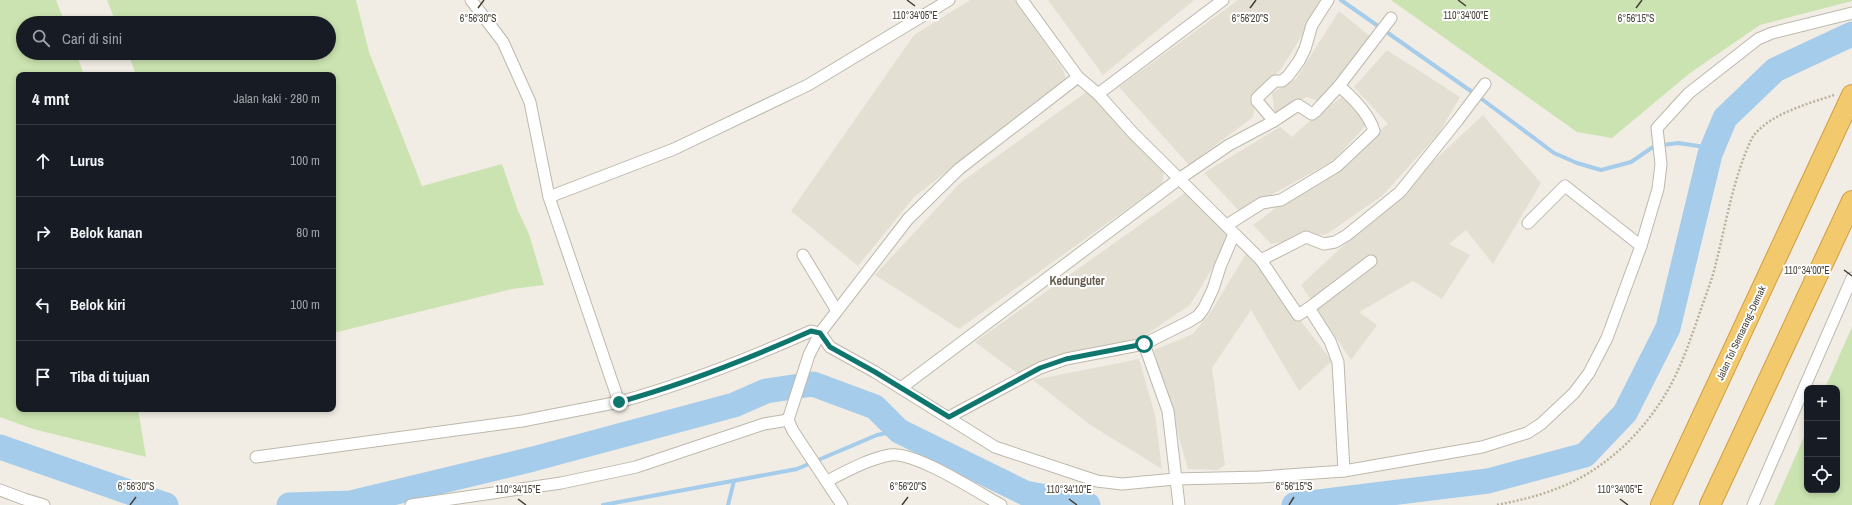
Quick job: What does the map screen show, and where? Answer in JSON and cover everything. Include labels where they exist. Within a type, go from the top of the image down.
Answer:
[{"type":"highway","name":"Jalan Tol Semarang–Demak","points":[[1661,505],[1694,434],[1843,95]]},
{"type":"highway","points":[[1710,505],[1852,201]]},
{"type":"street","points":[[471,0],[503,42],[530,102],[549,197],[619,402]]},
{"type":"street","points":[[549,197],[674,149],[808,86],[949,0]]},
{"type":"street","points":[[1022,0],[1078,78],[1098,94],[1178,179],[1227,225],[1234,234],[1261,260],[1298,315],[1372,262]]},
{"type":"street","points":[[1098,94],[1223,0]]},
{"type":"street","points":[[1274,121],[1257,101],[1257,98],[1275,81],[1282,81],[1293,70],[1305,49],[1312,25],[1328,0]]},
{"type":"street","points":[[256,457],[522,421],[619,402],[667,389],[811,331],[820,333],[830,347],[949,417],[995,447],[1097,481],[1122,484],[1176,483],[1344,470],[1482,447],[1527,433],[1541,424],[1574,393],[1588,374],[1607,338],[1641,246],[1658,189],[1661,164],[1657,128],[1676,105],[1758,39],[1772,33],[1852,13]]},
{"type":"street","points":[[901,388],[1178,179],[1229,146],[1274,121],[1298,105],[1312,114],[1316,111],[1380,34],[1388,21]]},
{"type":"street","points":[[842,505],[827,480],[819,471],[793,431],[788,420],[809,355],[820,333],[908,219],[959,169],[1078,78]]},
{"type":"street","points":[[1261,260],[1300,239],[1311,238],[1329,245],[1353,230],[1400,192],[1458,121],[1484,84]]},
{"type":"street","points":[[1227,225],[1262,203],[1281,200],[1337,166],[1374,131],[1350,95],[1338,86]]},
{"type":"street","points":[[1528,223],[1565,186],[1641,246]]},
{"type":"street","points":[[949,417],[1040,368],[1066,359],[1144,344],[1198,316],[1213,289],[1220,267],[1234,234]]},
{"type":"street","points":[[803,255],[837,311]]},
{"type":"street","points":[[1753,505],[1852,278]]},
{"type":"street","points":[[1309,308],[1330,341],[1338,362],[1344,470]]},
{"type":"street","points":[[1144,344],[1168,411],[1179,505]]},
{"type":"street","points":[[411,505],[561,483],[636,467],[764,424],[788,420]]},
{"type":"street","points":[[827,480],[859,466],[890,455],[900,455],[928,465],[1001,505]]},
{"type":"street","points":[[0,490],[44,505]]},
{"type":"path","points":[[1497,505],[1554,490],[1576,480],[1623,447],[1643,427],[1669,389],[1685,355],[1715,268],[1732,196],[1752,138],[1757,131],[1792,109],[1843,95]]},
{"type":"shaded area","points":[[970,0],[1015,0],[1063,69],[1066,79],[914,197],[858,266],[791,211],[914,35]]},
{"type":"shaded area","points":[[1048,0],[1194,0],[1103,75]]},
{"type":"shaded area","points":[[1238,0],[1321,0],[1323,2],[1281,69],[1257,91],[1253,117],[1189,165],[1119,87]]},
{"type":"shaded area","points":[[1339,11],[1371,37],[1321,102],[1307,97],[1275,114],[1272,93],[1296,79]]},
{"type":"shaded area","points":[[1387,50],[1460,97],[1439,133],[1383,195],[1327,234],[1271,244],[1253,225],[1388,124],[1354,87]]},
{"type":"shaded area","points":[[1089,90],[1164,171],[1162,184],[959,329],[875,275],[960,183]]},
{"type":"shaded area","points":[[1350,91],[1371,120],[1333,161],[1240,212],[1204,173],[1280,127],[1292,137],[1313,118]]},
{"type":"shaded area","points":[[1483,115],[1541,183],[1493,264],[1466,230],[1449,244],[1470,255],[1442,299],[1413,281],[1359,312],[1377,325],[1351,360],[1301,285]]},
{"type":"shaded area","points":[[1189,190],[1231,238],[1190,305],[1144,336],[1017,373],[975,342]]},
{"type":"shaded area","points":[[1247,252],[1332,361],[1299,391],[1251,310],[1212,368],[1225,465],[1218,470],[1188,469],[1154,350],[1193,334],[1212,310]]},
{"type":"shaded area","points":[[1139,359],[1155,415],[1162,469],[1089,424],[1033,380]]},
{"type":"green space","points":[[0,0],[56,0],[62,16],[16,16],[16,60],[79,60],[83,72],[16,72],[16,412],[138,412],[146,457],[33,429],[0,417]]},
{"type":"green space","points":[[107,0],[356,0],[369,52],[422,186],[502,164],[518,211],[529,234],[544,285],[512,289],[336,332],[336,72],[135,72],[131,60],[336,60],[336,16],[113,16]]},
{"type":"green space","points":[[1391,0],[1852,1],[1760,25],[1690,73],[1612,138],[1577,132]]},
{"type":"green space","points":[[1852,327],[1852,505],[1774,505],[1804,437],[1804,493],[1840,493],[1840,385],[1826,385]]},
{"type":"waterway","points":[[1341,0],[1475,94]]},
{"type":"waterway","points":[[1294,505],[1488,481],[1585,455],[1625,413],[1668,328],[1710,154],[1725,118],[1775,70],[1852,34]]},
{"type":"waterway","points":[[1479,97],[1554,153],[1577,163],[1601,170],[1631,162],[1653,147]]},
{"type":"waterway","points":[[1663,145],[1678,143],[1712,148]]},
{"type":"waterway","points":[[289,505],[351,503],[533,459],[734,405],[766,391],[813,384],[875,407],[899,431],[1025,493],[1088,505]]},
{"type":"waterway","points":[[603,505],[797,469],[877,435],[899,431]]},
{"type":"waterway","points":[[0,447],[166,505]]},
{"type":"waterway","points":[[728,505],[734,481]]},
{"type":"district","name":"Kedunguter","points":[[1077,281]]},
{"type":"route","points":[[619,402],[667,389],[721,369],[811,331],[820,333],[830,347],[875,372],[949,417],[1040,368],[1066,359],[1144,344]]}]
